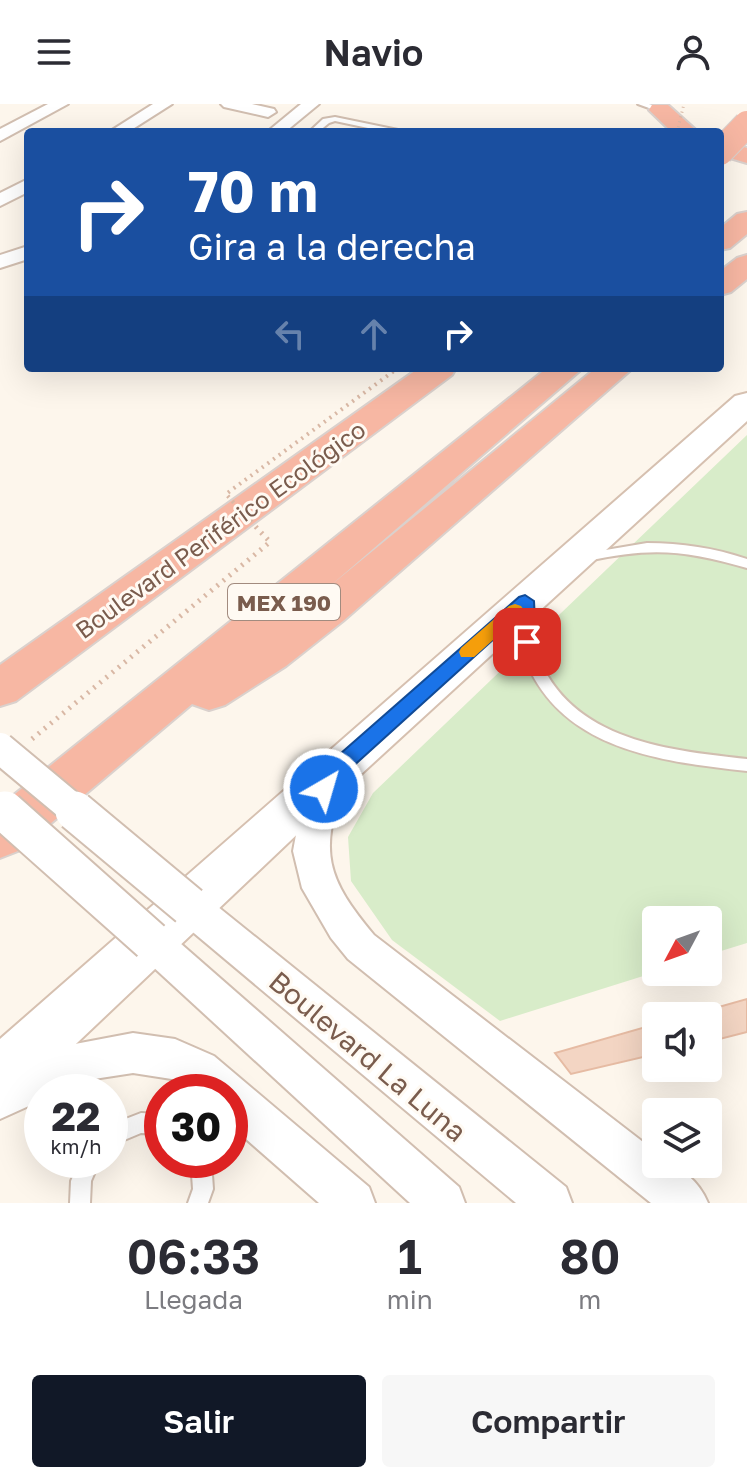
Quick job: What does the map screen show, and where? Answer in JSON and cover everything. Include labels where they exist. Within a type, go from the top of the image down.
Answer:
[{"type":"highway","points":[[653,113],[679,128]]},
{"type":"highway","points":[[724,146],[747,124]]},
{"type":"highway","points":[[724,151],[747,156]]},
{"type":"highway","points":[[724,239],[747,220]]},
{"type":"highway","points":[[724,283],[747,264]]},
{"type":"highway","points":[[0,687],[55,627],[404,372]]},
{"type":"highway","name":"Boulevard Periférico Ecológico","points":[[0,687],[434,372]]},
{"type":"highway","name":"MEX 190","points":[[0,836],[562,372]]},
{"type":"highway","points":[[111,744],[244,674],[612,372]]},
{"type":"street","points":[[0,136],[60,104]]},
{"type":"street","points":[[124,128],[164,104]]},
{"type":"street","points":[[229,104],[268,112]]},
{"type":"street","points":[[280,128],[311,104]]},
{"type":"street","points":[[0,201],[24,186]]},
{"type":"street","points":[[0,262],[24,253]]},
{"type":"street","points":[[0,1077],[331,774],[747,403]]},
{"type":"street","name":"Boulevard La Luna","points":[[12,747],[189,906],[484,1152],[550,1203]]},
{"type":"street","points":[[331,774],[309,834],[309,860],[318,887],[337,918],[361,947],[686,1203]]},
{"type":"street","points":[[0,807],[432,1193]]},
{"type":"street","points":[[0,1098],[101,1055],[132,1052],[167,1057],[194,1066],[203,1074]]},
{"type":"street","points":[[248,1113],[353,1203]]},
{"type":"lane","points":[[318,128],[335,119],[376,128]]},
{"type":"lane","points":[[571,561],[616,549],[659,545],[700,551],[747,564]]},
{"type":"lane","points":[[525,601],[527,642],[544,684],[571,715],[601,736],[650,751],[747,765]]},
{"type":"lane","points":[[80,1203],[82,1178]]},
{"type":"lane","points":[[198,1203],[203,1189],[202,1178]]},
{"type":"path","points":[[678,128],[684,104]]},
{"type":"path","points":[[12,747],[270,542],[226,494],[393,372]]},
{"type":"green space","points":[[747,435],[747,943],[722,951],[722,906],[642,906],[642,976],[500,1021],[392,940],[351,881],[348,837],[373,793]]},
{"type":"building","points":[[747,999],[747,1032],[722,1038],[722,1006]]},
{"type":"building","points":[[642,1028],[642,1057],[571,1074],[555,1053]]},
{"type":"slow traffic","points":[[468,652],[515,610]]},
{"type":"route","points":[[324,789],[331,774],[525,601],[527,642]]}]
